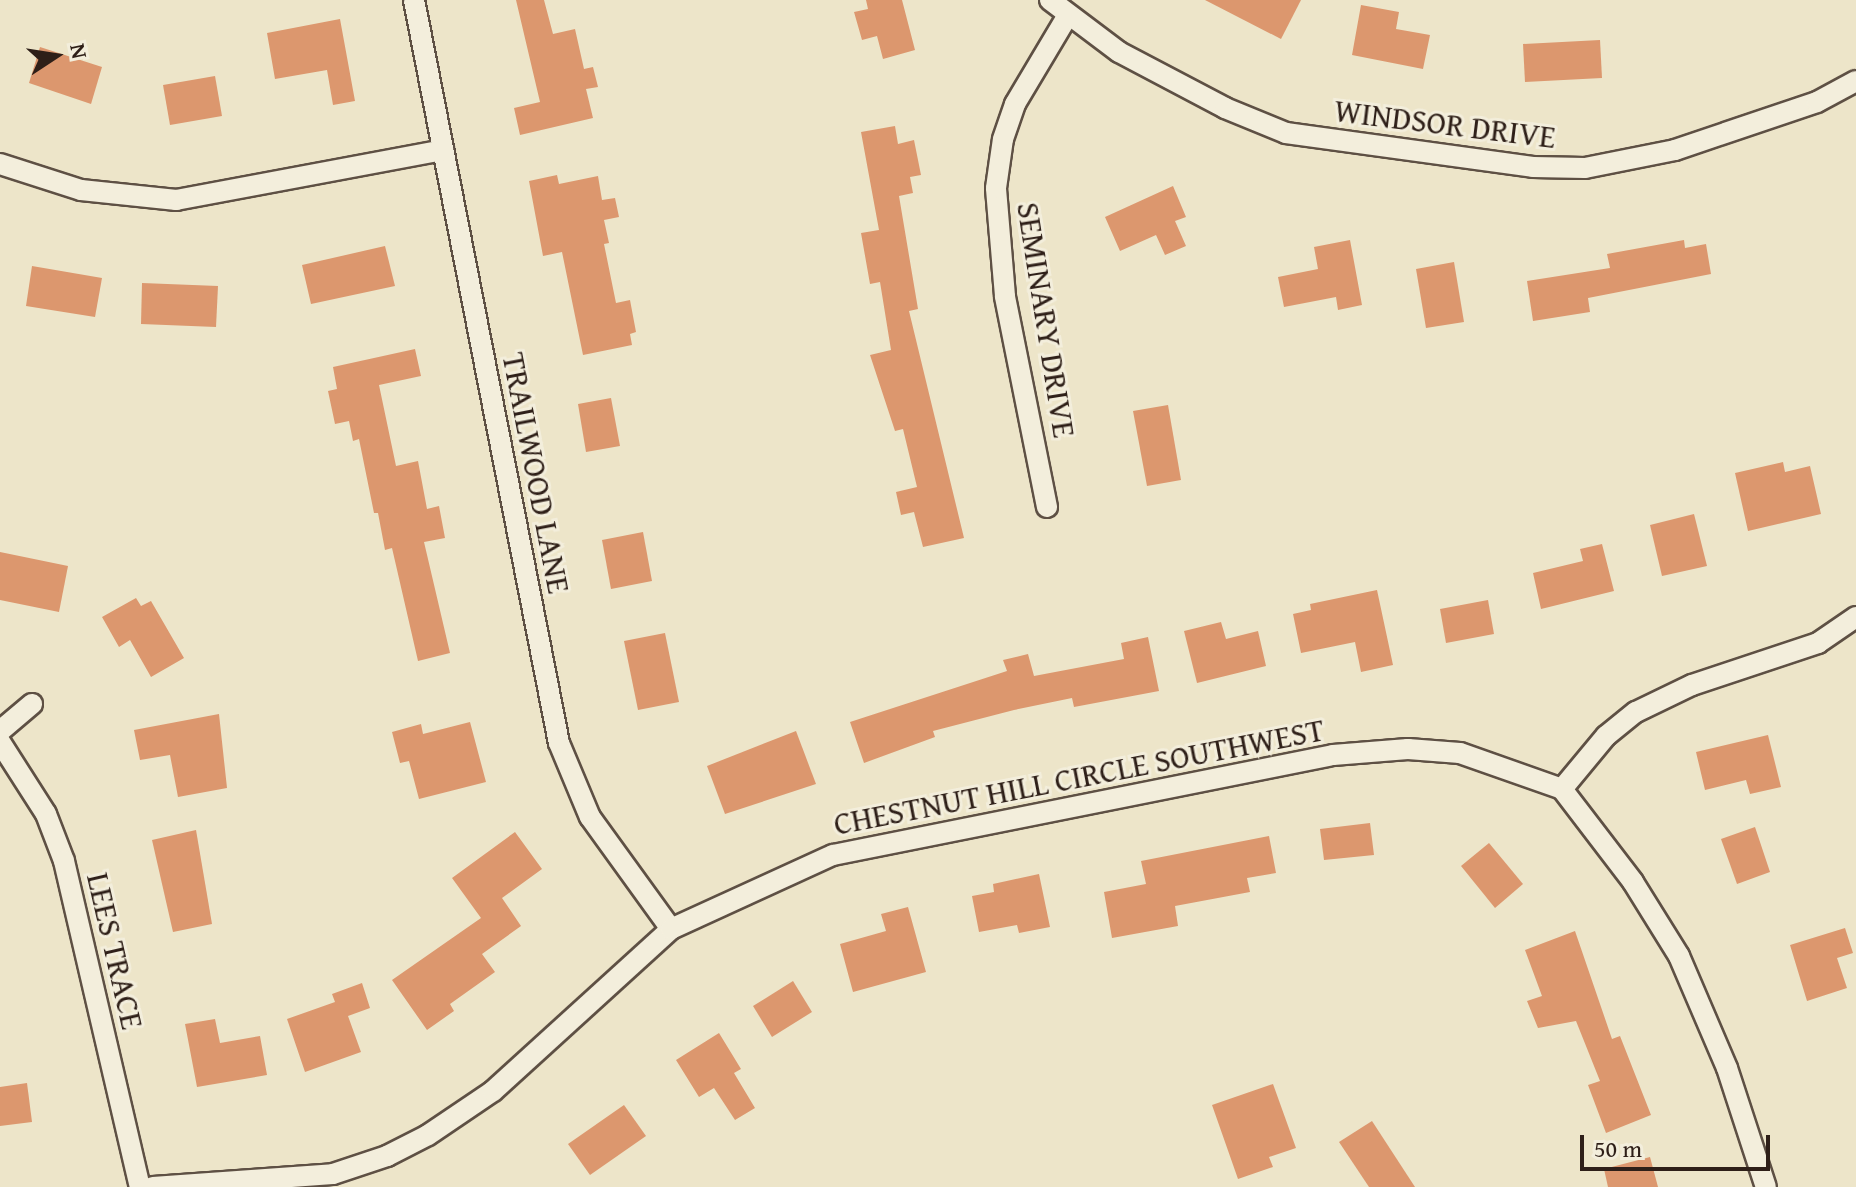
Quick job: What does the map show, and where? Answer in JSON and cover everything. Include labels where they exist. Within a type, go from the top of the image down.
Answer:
[{"type":"street","name":"TRAILWOOD LANE","points":[[414,0],[566,769],[608,845],[671,929]]},
{"type":"street","name":"WINDSOR DRIVE","points":[[1050,0],[1164,77],[1286,133],[1533,167],[1585,168],[1675,150],[1791,111],[1856,81]]},
{"type":"street","name":"SEMINARY DRIVE","points":[[1047,507],[1005,296],[996,188],[1003,139],[1015,104],[1068,15]]},
{"type":"street","points":[[0,164],[81,190],[176,200],[443,150]]},
{"type":"street","points":[[1766,1187],[1727,1068],[1679,956],[1633,882],[1562,789],[1606,736],[1636,712],[1692,685],[1818,643],[1856,617]]},
{"type":"street","points":[[0,731],[32,704]]},
{"type":"street","name":"LEES TRACE","points":[[0,742],[46,814],[64,861],[140,1187]]},
{"type":"street","name":"CHESTNUT HILL CIRCLE SOUTHWEST","points":[[153,1187],[333,1174],[428,1135],[493,1091],[671,929],[833,855],[870,845],[1333,755],[1408,749],[1460,753],[1562,789]]},
{"type":"building","points":[[516,0],[544,0],[553,34],[575,29],[584,69],[593,67],[598,87],[586,89],[593,118],[520,135],[514,108],[540,102]]},
{"type":"building","points":[[866,0],[902,0],[915,50],[883,59],[877,36],[862,40],[854,12],[868,9]]},
{"type":"building","points":[[1205,0],[1301,0],[1281,39]]},
{"type":"building","points":[[1361,5],[1399,12],[1396,29],[1430,35],[1423,69],[1352,55]]},
{"type":"building","points":[[340,19],[355,101],[333,105],[327,70],[275,79],[267,33]]},
{"type":"building","points":[[1600,40],[1602,78],[1525,82],[1523,44]]},
{"type":"building","points":[[40,47],[102,67],[91,104],[29,83]]},
{"type":"building","points":[[215,76],[222,116],[170,125],[163,85]]},
{"type":"building","points":[[895,126],[898,144],[914,140],[921,175],[910,177],[913,193],[899,196],[918,309],[909,311],[964,538],[923,547],[914,512],[901,515],[896,492],[917,487],[903,429],[895,431],[870,355],[891,350],[880,282],[870,284],[861,233],[879,230],[861,132]]},
{"type":"building","points":[[557,175],[559,184],[598,176],[602,200],[615,198],[619,217],[604,220],[609,243],[604,244],[616,303],[630,300],[636,332],[630,334],[632,345],[583,355],[562,252],[543,256],[529,181]]},
{"type":"building","points":[[1173,186],[1186,217],[1175,221],[1186,246],[1165,255],[1156,235],[1120,251],[1105,217]]},
{"type":"building","points":[[1350,240],[1362,305],[1338,310],[1336,297],[1284,307],[1278,277],[1318,269],[1314,247]]},
{"type":"building","points":[[1684,240],[1685,248],[1706,244],[1711,274],[1588,298],[1590,312],[1533,321],[1527,281],[1610,268],[1607,254]]},
{"type":"building","points":[[385,246],[395,286],[311,304],[302,265]]},
{"type":"building","points":[[1454,262],[1464,322],[1426,328],[1416,269]]},
{"type":"building","points":[[32,266],[102,278],[95,317],[26,306]]},
{"type":"building","points":[[142,283],[218,286],[216,327],[141,324]]},
{"type":"building","points":[[415,349],[421,376],[379,385],[396,466],[418,461],[427,509],[439,506],[445,538],[424,542],[450,653],[418,661],[392,548],[385,550],[378,513],[374,513],[359,439],[353,441],[349,421],[335,424],[328,391],[337,389],[333,367]]},
{"type":"building","points":[[611,398],[620,446],[586,452],[578,404]]},
{"type":"building","points":[[1168,405],[1181,480],[1147,486],[1133,411]]},
{"type":"building","points":[[1783,462],[1785,472],[1810,466],[1821,514],[1748,531],[1735,473]]},
{"type":"building","points":[[1694,514],[1707,566],[1662,576],[1650,525]]},
{"type":"building","points":[[643,532],[652,581],[611,589],[602,540]]},
{"type":"building","points":[[1602,544],[1614,591],[1541,609],[1533,573],[1583,561],[1580,549]]},
{"type":"building","points":[[0,552],[68,566],[59,612],[0,600]]},
{"type":"building","points":[[1377,590],[1393,665],[1361,672],[1355,642],[1301,653],[1293,614],[1311,610],[1310,604]]},
{"type":"building","points":[[136,598],[141,606],[151,601],[184,658],[151,677],[130,640],[119,647],[102,617]]},
{"type":"building","points":[[1488,600],[1494,634],[1446,643],[1440,609]]},
{"type":"building","points":[[1221,622],[1226,639],[1258,631],[1266,666],[1197,683],[1184,631]]},
{"type":"building","points":[[665,633],[679,702],[638,710],[624,641]]},
{"type":"building","points":[[1148,637],[1159,691],[1074,707],[1072,698],[1014,710],[933,731],[935,737],[864,763],[850,722],[1007,671],[1003,660],[1028,654],[1034,676],[1124,659],[1121,643]]},
{"type":"building","points":[[219,714],[227,788],[178,797],[170,755],[140,760],[134,730]]},
{"type":"building","points":[[470,722],[486,782],[419,799],[409,761],[400,763],[392,732],[421,724],[423,734]]},
{"type":"building","points":[[796,731],[816,784],[725,814],[707,766]]},
{"type":"building","points":[[1768,735],[1781,787],[1750,794],[1746,780],[1705,790],[1696,752]]},
{"type":"building","points":[[1370,823],[1374,855],[1324,860],[1320,829]]},
{"type":"building","points":[[1755,827],[1770,872],[1737,884],[1721,839]]},
{"type":"building","points":[[196,830],[212,924],[173,932],[152,840]]},
{"type":"building","points":[[515,832],[542,869],[502,898],[521,926],[482,954],[495,972],[450,1004],[454,1011],[427,1030],[392,980],[481,918],[452,878]]},
{"type":"building","points":[[1269,836],[1276,873],[1247,878],[1250,892],[1175,906],[1178,926],[1112,938],[1104,892],[1146,884],[1141,861]]},
{"type":"building","points":[[1489,843],[1523,884],[1495,908],[1461,866]]},
{"type":"building","points":[[1039,874],[1050,927],[1019,933],[1017,925],[979,932],[972,896],[994,892],[993,884]]},
{"type":"building","points":[[908,907],[926,972],[853,992],[840,944],[886,931],[881,914]]},
{"type":"building","points":[[1845,928],[1853,953],[1837,958],[1847,988],[1807,1001],[1790,945]]},
{"type":"building","points":[[1575,931],[1612,1039],[1620,1036],[1651,1115],[1606,1133],[1588,1085],[1600,1081],[1576,1021],[1538,1028],[1527,1001],[1542,996],[1525,950]]},
{"type":"building","points":[[793,981],[812,1012],[772,1037],[753,1006]]},
{"type":"building","points":[[362,983],[370,1008],[348,1016],[361,1052],[305,1072],[287,1019],[335,1002],[332,994]]},
{"type":"building","points":[[215,1019],[220,1043],[260,1036],[267,1075],[197,1087],[185,1024]]},
{"type":"building","points":[[719,1033],[741,1069],[734,1073],[755,1108],[735,1120],[714,1088],[699,1097],[676,1060]]},
{"type":"building","points":[[27,1083],[32,1122],[0,1126],[0,1087]]},
{"type":"building","points":[[1273,1084],[1296,1148],[1269,1157],[1273,1167],[1238,1179],[1212,1105]]},
{"type":"building","points":[[624,1105],[646,1136],[590,1175],[568,1144]]},
{"type":"building","points":[[1372,1121],[1415,1187],[1369,1187],[1339,1142]]},
{"type":"building","points":[[1650,1157],[1658,1187],[1608,1187],[1604,1169]]}]
